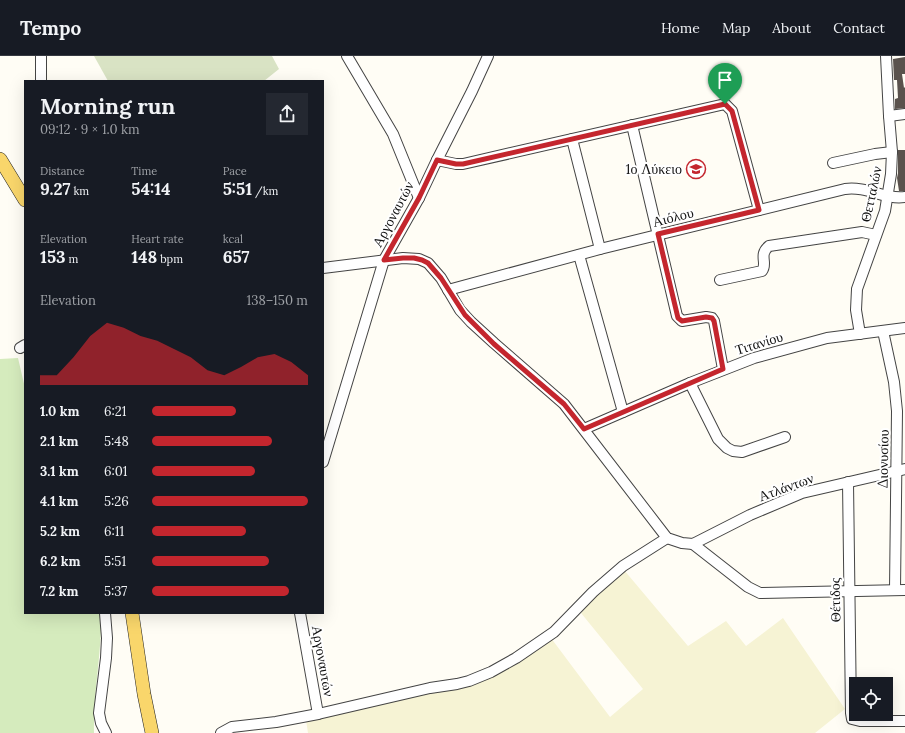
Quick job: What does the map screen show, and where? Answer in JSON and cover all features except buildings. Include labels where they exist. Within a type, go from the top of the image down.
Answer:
[{"type":"main road","points":[[0,160],[24,198]]},
{"type":"main road","points":[[132,614],[144,694],[152,733]]},
{"type":"street","points":[[41,56],[41,80]]},
{"type":"street","points":[[347,56],[393,134],[419,198]]},
{"type":"street","name":"Αργοναυτών","points":[[324,459],[384,260],[419,198],[488,56]]},
{"type":"street","name":"Θετταλών","points":[[860,334],[856,310],[857,289],[883,215],[888,196],[892,152],[886,56]]},
{"type":"street","points":[[437,160],[463,164],[725,104],[732,111],[759,210]]},
{"type":"street","points":[[889,116],[905,114]]},
{"type":"street","points":[[632,125],[678,318],[682,321],[706,317],[712,318],[714,321],[723,369]]},
{"type":"street","points":[[572,139],[600,249]]},
{"type":"street","points":[[833,163],[892,152]]},
{"type":"street","name":"Αιόλου","points":[[448,290],[658,234],[851,189],[864,189],[896,198],[905,197]]},
{"type":"street","points":[[720,280],[762,271],[764,268],[764,251],[769,246],[862,232],[876,235]]},
{"type":"street","points":[[579,254],[623,412]]},
{"type":"street","points":[[324,268],[408,258],[426,261],[434,269],[460,310],[471,322],[494,344],[564,404],[667,538],[682,543],[693,544],[748,587],[760,593],[900,590]]},
{"type":"street","name":"Τιτανίου","points":[[584,429],[723,369],[754,358],[827,338],[905,328]]},
{"type":"street","name":"Διονυσίου","points":[[883,331],[894,382],[901,403],[900,590]]},
{"type":"street","points":[[690,383],[718,439],[727,448],[733,451],[742,452],[785,437]]},
{"type":"street","name":"Ατλάντων","points":[[693,544],[750,515],[797,495],[901,470]]},
{"type":"street","name":"Θέτιδος","points":[[848,482],[852,719],[860,721],[905,721]]},
{"type":"street","points":[[221,733],[232,727],[276,722],[318,714],[430,688],[469,681],[491,672],[516,658],[554,632],[593,592],[623,566],[667,538]]},
{"type":"street","points":[[105,614],[107,638],[106,658],[99,712],[106,733]]},
{"type":"street","name":"Αργοναυτών","points":[[300,614],[318,714]]},
{"type":"shaded area","points":[[624,570],[688,646],[726,621],[746,646],[783,618],[845,709],[815,733],[308,733],[306,720],[450,689],[551,638],[610,717],[643,689],[581,613],[594,595]]},
{"type":"green space","points":[[94,56],[272,56],[279,69],[265,80],[107,80]]},
{"type":"green space","points":[[18,358],[24,384],[24,614],[101,614],[94,733],[0,733],[0,359]]},
{"type":"place","name":"1ο Λύκειο","points":[[696,169]]},
{"type":"route","points":[[725,104],[732,111],[759,210],[658,234],[677,316],[682,321],[706,317],[712,318],[714,321],[723,369],[584,429],[574,415],[553,393],[494,344],[460,310],[441,278],[428,263],[414,258],[384,260],[419,198],[437,160],[463,164],[725,104]]}]
